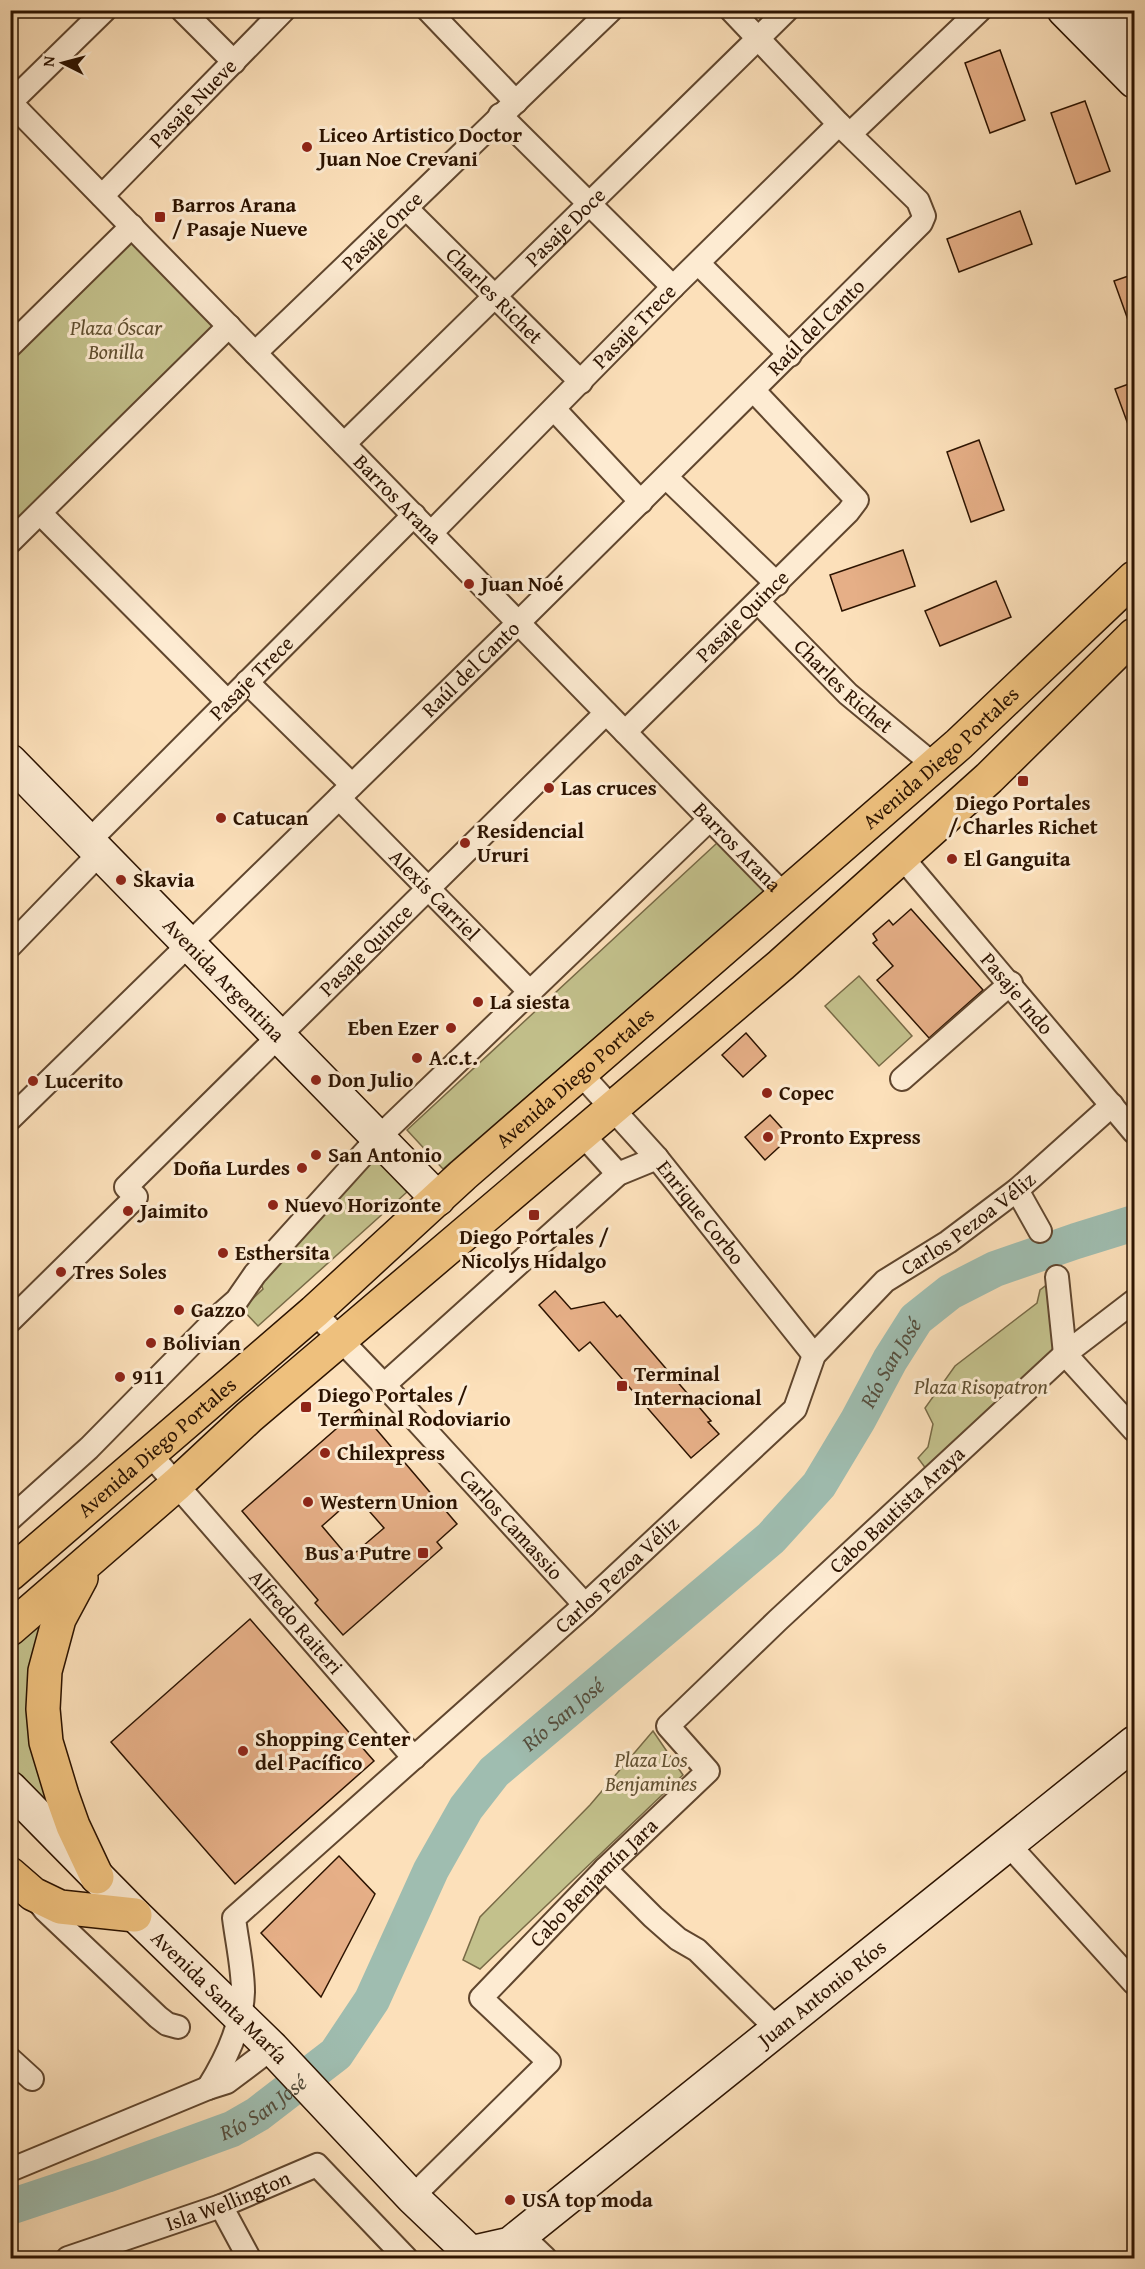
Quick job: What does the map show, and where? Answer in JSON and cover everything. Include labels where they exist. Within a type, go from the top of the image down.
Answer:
[{"type":"main road","points":[[1064,10],[1134,81]]},
{"type":"main road","points":[[1104,10],[1134,41]]},
{"type":"main road","name":"Avenida Diego Portales","points":[[10,1574],[314,1312],[438,1199],[959,744],[1134,578]]},
{"type":"main road","name":"Avenida Diego Portales","points":[[10,1629],[177,1484],[249,1417],[781,965],[989,778],[1134,635]]},
{"type":"main road","points":[[959,744],[989,778]]},
{"type":"main road","name":"Avenida Argentina","points":[[13,768],[95,847],[438,1199]]},
{"type":"main road","points":[[652,1012],[662,1066]]},
{"type":"main road","points":[[10,1555],[42,1548]]},
{"type":"main road","points":[[88,1562],[59,1619],[45,1671],[43,1709],[46,1742],[62,1795],[73,1826],[97,1877]]},
{"type":"main road","name":"Juan Antonio Ríos","points":[[470,2257],[512,2246],[1008,1844],[1131,1752]]},
{"type":"main road","name":"Avenida Santa María","points":[[10,1788],[276,2054],[470,2257]]},
{"type":"main road","points":[[22,1884],[60,1907],[135,1915]]},
{"type":"street","points":[[11,102],[105,10]]},
{"type":"street","points":[[182,10],[234,62]]},
{"type":"street","name":"Pasaje Nueve","points":[[102,196],[284,10]]},
{"type":"street","name":"Pasaje Once","points":[[255,353],[612,10]]},
{"type":"street","points":[[731,10],[845,129]]},
{"type":"street","name":"Pasaje Doce","points":[[344,444],[787,10]]},
{"type":"street","name":"Pasaje Trece","points":[[431,533],[673,287],[845,129],[980,10]]},
{"type":"street","points":[[435,13],[508,109],[589,204],[673,287]]},
{"type":"street","name":"Barros Arana","points":[[11,102],[786,896]]},
{"type":"street","name":"Raúl del Canto","points":[[10,1119],[918,229],[924,216],[918,201],[845,129]]},
{"type":"street","name":"Charles Richet","points":[[407,208],[581,382]]},
{"type":"street","points":[[10,346],[132,226]]},
{"type":"street","points":[[699,264],[790,355]]},
{"type":"street","points":[[10,542],[229,326]]},
{"type":"street","name":"Pasaje Quince","points":[[625,732],[777,584],[857,500],[754,391]]},
{"type":"street","points":[[554,409],[641,502]]},
{"type":"street","points":[[666,477],[777,584]]},
{"type":"street","points":[[40,513],[228,702]]},
{"type":"street","name":"Pasaje Trece","points":[[10,946],[95,847],[228,702],[414,515]]},
{"type":"street","name":"Charles Richet","points":[[758,602],[848,694],[934,765]]},
{"type":"street","name":"Alexis Carriel","points":[[248,682],[428,889],[531,993]]},
{"type":"street","name":"Pasaje Quince","points":[[10,1321],[278,1035],[606,713]]},
{"type":"street","name":"Avenida Diego Portales","points":[[10,1519],[89,1448],[237,1300],[255,1274],[378,1138],[710,819]]},
{"type":"street","name":"Pasaje Indo","points":[[901,856],[1011,983],[1134,1131]]},
{"type":"street","points":[[902,1079],[1011,983]]},
{"type":"street","name":"Enrique Corbo","points":[[581,1074],[657,1158],[814,1355]]},
{"type":"street","name":"Carlos Pezoa Véliz","points":[[208,2088],[221,2067],[239,2017],[243,1992],[234,1918],[585,1605],[795,1408],[814,1355],[885,1281],[948,1242],[1017,1190],[1112,1105]]},
{"type":"street","points":[[582,1134],[618,1174]]},
{"type":"street","points":[[384,1385],[618,1174],[657,1158]]},
{"type":"street","points":[[1017,1190],[1040,1231]]},
{"type":"street","points":[[1057,1277],[1065,1354],[1134,1431]]},
{"type":"street","name":"Cabo Bautista Araya","points":[[708,1771],[668,1726],[778,1620],[1065,1354],[1134,1301]]},
{"type":"street","name":"Carlos Camassio","points":[[314,1312],[384,1385],[585,1605]]},
{"type":"street","name":"Alfredo Raiteri","points":[[149,1453],[414,1758]]},
{"type":"street","name":"Cabo Benjamín Jara","points":[[412,2197],[549,2062],[481,1998],[605,1869],[708,1771]]},
{"type":"street","points":[[1008,1844],[1134,1983]]},
{"type":"street","points":[[605,1869],[653,1917],[678,1939],[697,1950],[777,2029]]},
{"type":"street","points":[[22,1884],[45,1910],[158,2017],[167,2024],[178,2027]]},
{"type":"street","points":[[10,2170],[227,2082],[276,2054]]},
{"type":"street","points":[[10,2059],[32,2079]]},
{"type":"street","name":"Isla Wellington","points":[[68,2259],[93,2255],[221,2206],[317,2165],[406,2259]]},
{"type":"street","points":[[221,2206],[249,2259]]},
{"type":"street","points":[[512,2246],[546,2259]]},
{"type":"green space","name":"Plaza Óscar Bonilla","points":[[133,239],[215,325],[11,527],[11,360]]},
{"type":"green space","points":[[717,843],[765,891],[443,1169],[407,1130]]},
{"type":"green space","points":[[859,976],[912,1036],[879,1066],[825,1006]]},
{"type":"green space","points":[[377,1153],[407,1192],[258,1326],[242,1309],[263,1289],[259,1279]]},
{"type":"green space","name":"Plaza Risopatron","points":[[1057,1277],[1065,1354],[932,1477],[918,1458],[928,1447],[933,1424],[925,1408],[955,1366],[1037,1303],[1040,1290]]},
{"type":"green space","points":[[52,1607],[52,1807],[11,1765],[11,1642]]},
{"type":"green space","name":"Plaza Los Benjamines","points":[[653,1731],[683,1775],[480,1969],[463,1960],[480,1917],[590,1805]]},
{"type":"building","points":[[1000,50],[1025,120],[990,133],[965,63]]},
{"type":"building","points":[[1085,101],[1110,171],[1076,184],[1051,113]]},
{"type":"building","points":[[1020,211],[1032,244],[959,272],[947,239]]},
{"type":"building","points":[[1134,274],[1134,331],[1132,331],[1114,281]]},
{"type":"building","points":[[1134,382],[1134,437],[1133,438],[1115,389]]},
{"type":"building","points":[[979,440],[1004,510],[971,522],[947,452]]},
{"type":"building","points":[[903,550],[915,586],[842,611],[830,575]]},
{"type":"building","points":[[996,581],[1011,617],[940,646],[925,611]]},
{"type":"building","points":[[911,909],[983,990],[929,1038],[877,980],[893,966],[873,943],[877,940],[873,934],[889,920],[893,925]]},
{"type":"building","points":[[746,1033],[766,1056],[743,1077],[722,1055]]},
{"type":"building","name":"Pronto Express","points":[[770,1115],[790,1137],[765,1160],[745,1137]]},
{"type":"building","points":[[555,1291],[571,1309],[604,1302],[617,1317],[620,1315],[711,1421],[708,1422],[719,1434],[691,1458],[590,1342],[579,1351],[539,1305]]},
{"type":"building","points":[[359,1409],[457,1524],[437,1542],[442,1548],[343,1635],[315,1603],[318,1600],[242,1511]],"holes":[[[356,1496],[384,1528],[349,1558],[322,1526]]]},
{"type":"building","name":"Shopping Center del Pacífico","points":[[250,1619],[374,1761],[235,1884],[111,1742]]},
{"type":"building","points":[[339,1856],[375,1894],[321,1997],[261,1933]]},
{"type":"waterway","name":"Río San José","points":[[10,2207],[232,2129],[258,2114],[336,2054],[372,2000],[431,1870],[466,1808],[494,1772],[771,1538],[819,1485],[916,1319],[950,1292],[995,1269],[1134,1223]]},
{"type":"place","name":"Liceo Artistico Doctor Juan Noe Crevani","points":[[307,147]]},
{"type":"place","name":"Barros Arana / Pasaje Nueve","points":[[160,217]]},
{"type":"place","name":"Juan Noé","points":[[469,584]]},
{"type":"place","name":"Diego Portales / Charles Richet","points":[[1023,781]]},
{"type":"place","name":"Las cruces","points":[[549,788]]},
{"type":"place","name":"Catucan","points":[[221,818]]},
{"type":"place","name":"Residencial Ururi","points":[[465,843]]},
{"type":"place","name":"El Ganguita","points":[[952,859]]},
{"type":"place","name":"Skavia","points":[[121,880]]},
{"type":"place","name":"La siesta","points":[[478,1002]]},
{"type":"place","name":"Eben Ezer","points":[[451,1028]]},
{"type":"place","name":"A.c.t.","points":[[417,1058]]},
{"type":"place","name":"Don Julio","points":[[316,1080]]},
{"type":"place","name":"Lucerito","points":[[33,1081]]},
{"type":"place","name":"Copec","points":[[767,1093]]},
{"type":"place","name":"Pronto Express","points":[[768,1137]]},
{"type":"place","name":"San Antonio","points":[[316,1155]]},
{"type":"place","name":"Doña Lurdes","points":[[302,1168]]},
{"type":"place","name":"Nuevo Horizonte","points":[[273,1205]]},
{"type":"place","name":"Jaimito","points":[[128,1211]]},
{"type":"place","name":"Diego Portales / Nicolys Hidalgo","points":[[534,1215]]},
{"type":"place","name":"Esthersita","points":[[223,1253]]},
{"type":"place","name":"Tres Soles","points":[[61,1272]]},
{"type":"place","name":"Gazzo","points":[[179,1310]]},
{"type":"place","name":"Bolivian","points":[[151,1343]]},
{"type":"place","name":"911","points":[[120,1377]]},
{"type":"place","name":"Terminal Internacional","points":[[622,1386]]},
{"type":"place","name":"Diego Portales / Terminal Rodoviario","points":[[306,1407]]},
{"type":"place","name":"Chilexpress","points":[[325,1453]]},
{"type":"place","name":"Western Union","points":[[308,1502]]},
{"type":"place","name":"Bus a Putre","points":[[423,1553]]},
{"type":"place","name":"Shopping Center del Pacífico","points":[[243,1751]]},
{"type":"place","name":"USA top moda","points":[[510,2200]]}]
